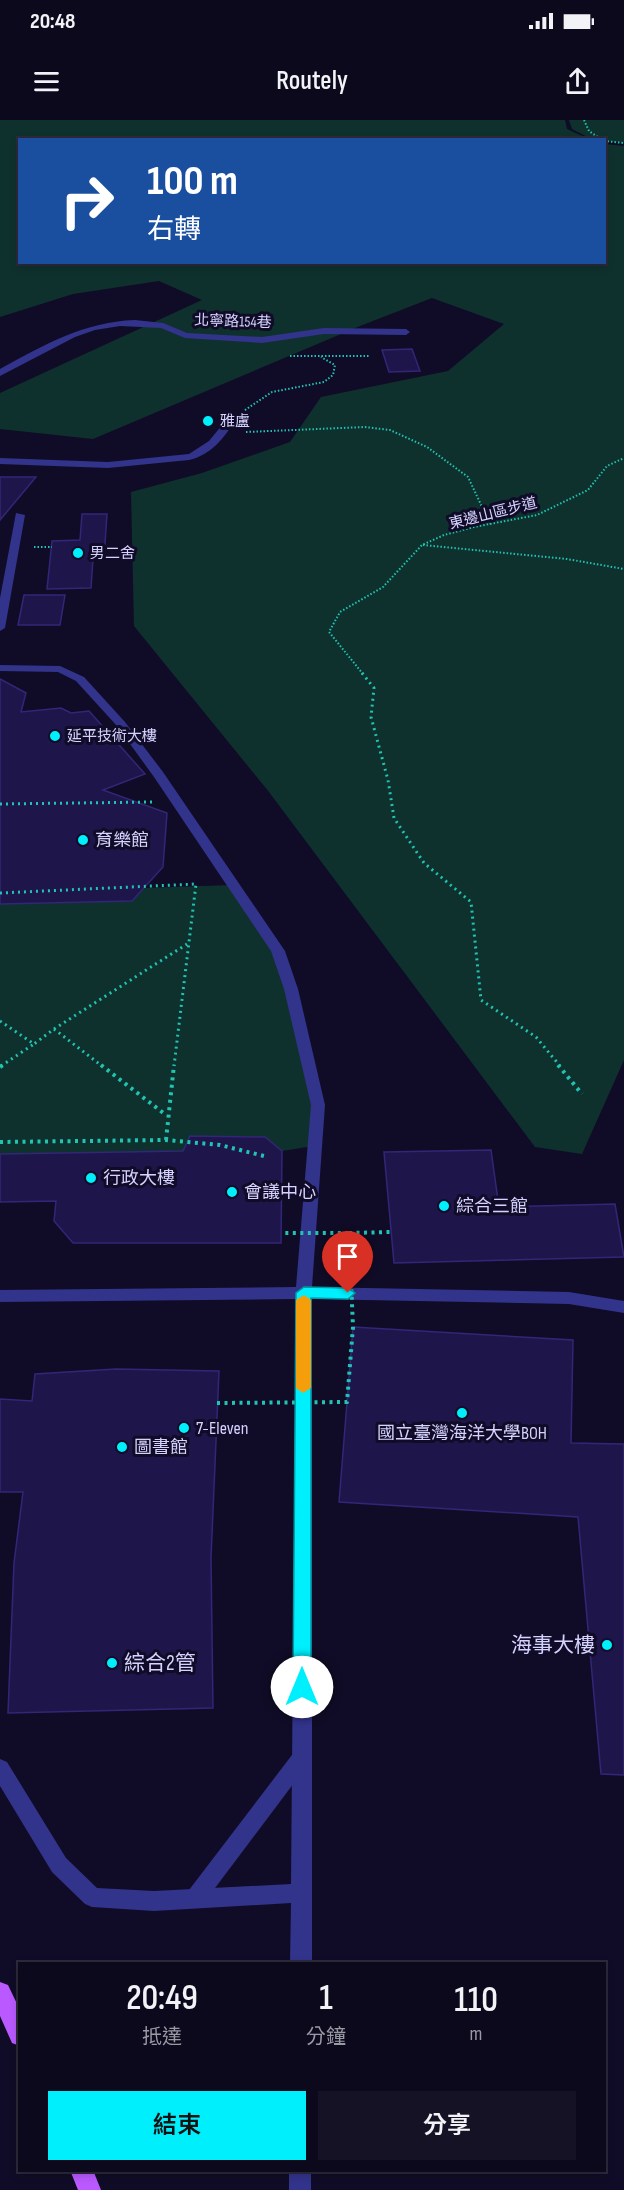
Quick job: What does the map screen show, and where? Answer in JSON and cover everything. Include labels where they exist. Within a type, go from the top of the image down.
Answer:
[{"type":"main road","points":[[0,1992],[18,2031]]},
{"type":"main road","points":[[82,2172],[90,2190]]},
{"type":"street","name":"北寧路154巷","points":[[0,373],[82,331],[100,326],[150,322],[178,330],[185,335],[262,340],[324,331],[406,332]]},
{"type":"street","points":[[0,460],[50,465],[151,463],[197,456],[216,442],[230,421]]},
{"type":"street","points":[[0,628],[3,595],[20,529],[20,515]]},
{"type":"street","points":[[0,668],[60,669],[80,679],[121,724],[177,801],[278,951],[291,989],[318,1105],[304,1293],[301,1962]]},
{"type":"street","points":[[0,1296],[304,1293],[569,1298],[624,1307]]},
{"type":"street","points":[[196,1897],[302,1757]]},
{"type":"street","points":[[0,1768],[59,1865],[93,1897],[154,1901],[301,1893]]},
{"type":"street","points":[[300,2172],[300,2190]]},
{"type":"path","points":[[584,120],[589,130],[600,138]]},
{"type":"path","points":[[606,140],[624,143]]},
{"type":"path","points":[[230,421],[272,392],[324,382],[333,375],[335,365],[321,357]]},
{"type":"path","points":[[223,431],[274,433],[365,427],[390,430],[427,447],[468,477],[490,524]]},
{"type":"path","name":"東邊山區步道","points":[[422,545],[444,535],[537,514],[588,490],[607,466],[624,458]]},
{"type":"path","points":[[582,1094],[536,1037],[481,1000],[471,902],[424,863],[394,818],[388,780],[370,717],[374,688],[330,632],[340,612],[384,587],[422,545],[567,559],[624,569]]},
{"type":"path","points":[[0,804],[177,801]]},
{"type":"path","points":[[0,893],[196,884],[187,944],[166,1140]]},
{"type":"path","points":[[0,1067],[54,1029],[187,944]]},
{"type":"path","points":[[0,1021],[34,1044]]},
{"type":"path","points":[[54,1029],[167,1116]]},
{"type":"path","points":[[0,1142],[166,1140],[220,1145],[268,1157]]},
{"type":"path","points":[[281,1233],[391,1232]]},
{"type":"path","points":[[218,1403],[347,1402],[353,1327],[349,1233]]},
{"type":"green space","points":[[0,120],[565,120],[567,129],[587,138],[18,138],[18,264],[606,264],[606,144],[624,146],[624,1060],[582,1154],[535,1147],[269,792],[134,626],[131,492],[202,473],[290,442],[321,397],[448,371],[504,324],[432,298],[93,439],[0,429],[0,393],[202,300],[159,281],[73,294],[0,317]]},
{"type":"green space","points":[[569,120],[624,120],[624,143],[606,141],[606,138],[589,138],[572,129]]},
{"type":"green space","points":[[233,885],[281,957],[315,1100],[313,1146],[282,1151],[265,1137],[190,1136],[183,1151],[0,1154],[0,904],[132,901],[144,888]]},
{"type":"building","points":[[412,349],[420,371],[389,372],[382,350]]},
{"type":"building","points":[[0,477],[36,477],[0,520]]},
{"type":"building","name":"男二舍","points":[[82,514],[107,514],[104,559],[93,559],[91,588],[47,589],[52,541],[80,540]]},
{"type":"building","points":[[24,595],[65,595],[60,625],[18,625]]},
{"type":"building","name":"育樂館","points":[[0,679],[26,693],[21,712],[61,708],[71,713],[89,711],[145,774],[103,790],[167,813],[163,867],[132,901],[0,904]]},
{"type":"building","points":[[190,1136],[265,1137],[282,1151],[281,1243],[73,1243],[54,1221],[56,1201],[0,1202],[0,1154],[183,1151]]},
{"type":"building","name":"綜合三館","points":[[491,1150],[499,1207],[615,1204],[624,1257],[394,1263],[384,1152]]},
{"type":"building","points":[[353,1327],[573,1340],[571,1443],[624,1444],[624,1775],[601,1774],[578,1517],[339,1502]]},
{"type":"building","points":[[116,1369],[219,1371],[211,1558],[213,1708],[8,1713],[14,1563],[23,1492],[0,1492],[0,1399],[32,1401],[35,1374]]},
{"type":"slow traffic","points":[[303,1388],[304,1300]]},
{"type":"place","name":"雅盧","points":[[208,421]]},
{"type":"place","name":"男二舍","points":[[78,553]]},
{"type":"place","name":"延平技術大樓","points":[[55,736]]},
{"type":"place","name":"育樂館","points":[[83,840]]},
{"type":"place","name":"行政大樓","points":[[91,1178]]},
{"type":"place","name":"會議中心","points":[[232,1192]]},
{"type":"place","name":"綜合三館","points":[[444,1206]]},
{"type":"place","name":"國立臺灣海洋大學BOH","points":[[462,1413]]},
{"type":"place","name":"7-Eleven","points":[[184,1428]]},
{"type":"place","name":"圖書館","points":[[122,1447]]},
{"type":"place","name":"海事大樓","points":[[607,1645]]},
{"type":"place","name":"綜合2管","points":[[112,1663]]},
{"type":"route","points":[[302,1687],[304,1293],[348,1293]]}]
